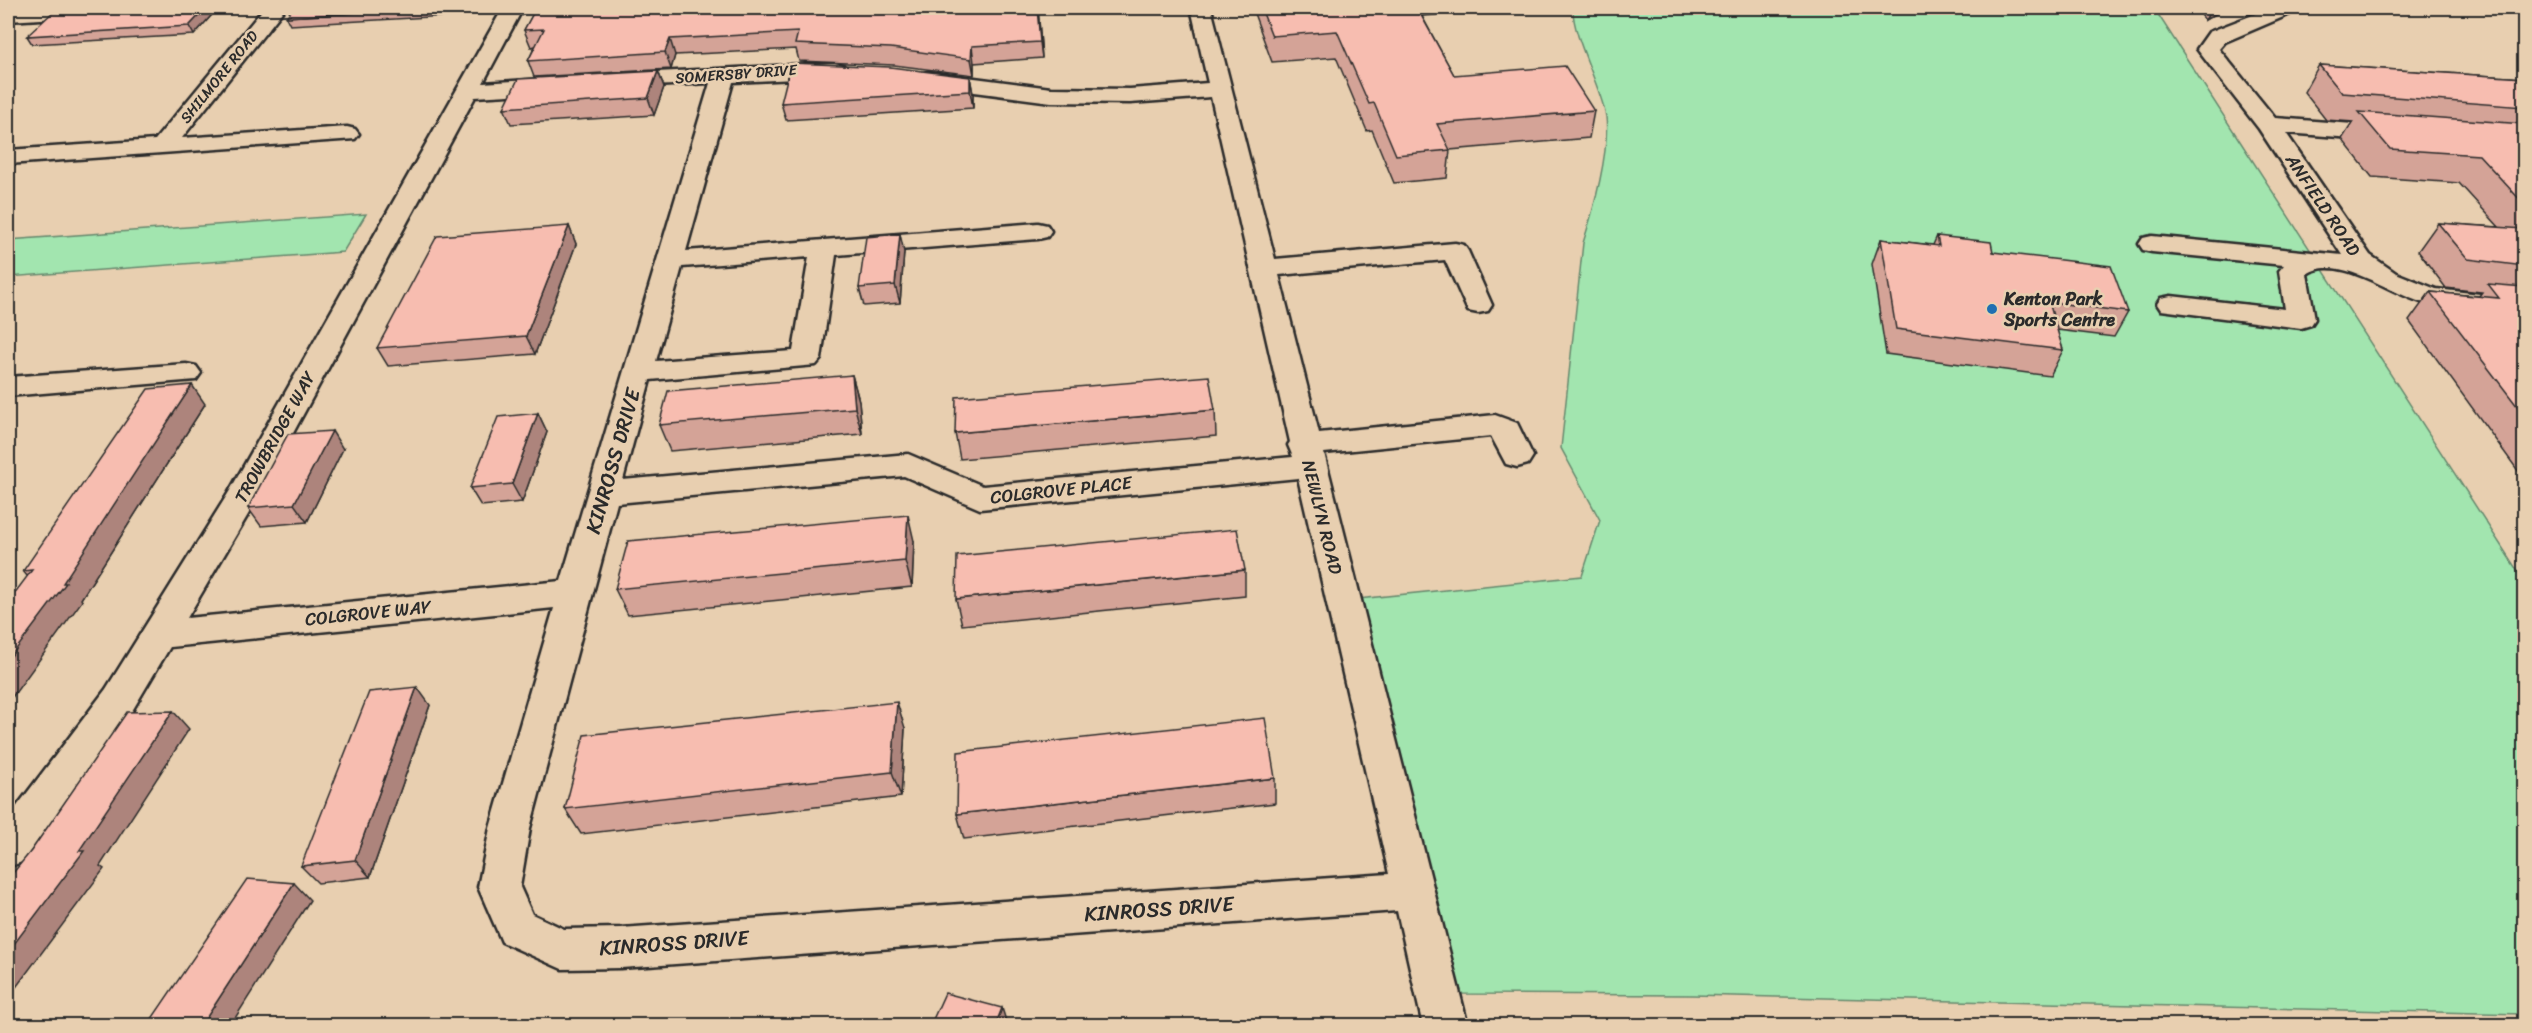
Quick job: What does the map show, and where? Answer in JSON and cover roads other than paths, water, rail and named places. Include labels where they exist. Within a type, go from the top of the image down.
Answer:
[{"type":"street","points":[[11,24],[36,13],[123,8]]},
{"type":"street","name":"SHILMORE ROAD","points":[[162,147],[275,8]]},
{"type":"street","name":"TROWBRIDGE WAY","points":[[8,849],[119,700],[243,496],[513,8]]},
{"type":"street","name":"NEWLYN ROAD","points":[[1201,8],[1446,1026]]},
{"type":"street","name":"ANFIELD ROAD","points":[[2288,8],[2217,37],[2208,49],[2268,125],[2360,261],[2386,279],[2432,297],[2524,307]]},
{"type":"street","name":"SOMERSBY DRIVE","points":[[466,91],[811,69],[859,71]]},
{"type":"street","name":"KINROSS DRIVE","points":[[724,75],[510,828],[499,887],[517,928],[561,949],[621,948],[1413,891]]},
{"type":"street","points":[[904,76],[1051,95],[1130,96],[1221,89]]},
{"type":"street","points":[[2268,125],[2420,136]]},
{"type":"street","points":[[8,157],[347,134]]},
{"type":"street","points":[[672,260],[1038,231]]},
{"type":"street","points":[[2152,244],[2366,265]]},
{"type":"street","name":"KINROSS DRIVE","points":[[638,372],[806,359],[824,248]]},
{"type":"street","points":[[1263,268],[1455,251],[1478,305]]},
{"type":"street","points":[[2171,304],[2301,319],[2293,272],[2311,259]]},
{"type":"street","points":[[8,387],[186,373]]},
{"type":"street","name":"COLGROVE PLACE","points":[[604,493],[908,465],[980,498],[1307,455],[1495,425],[1506,430],[1517,456]]},
{"type":"street","name":"COLGROVE WAY","points":[[159,634],[576,593]]},
{"type":"place","name":"Kenton Park Sports Centre","points":[[1992,309]]}]
